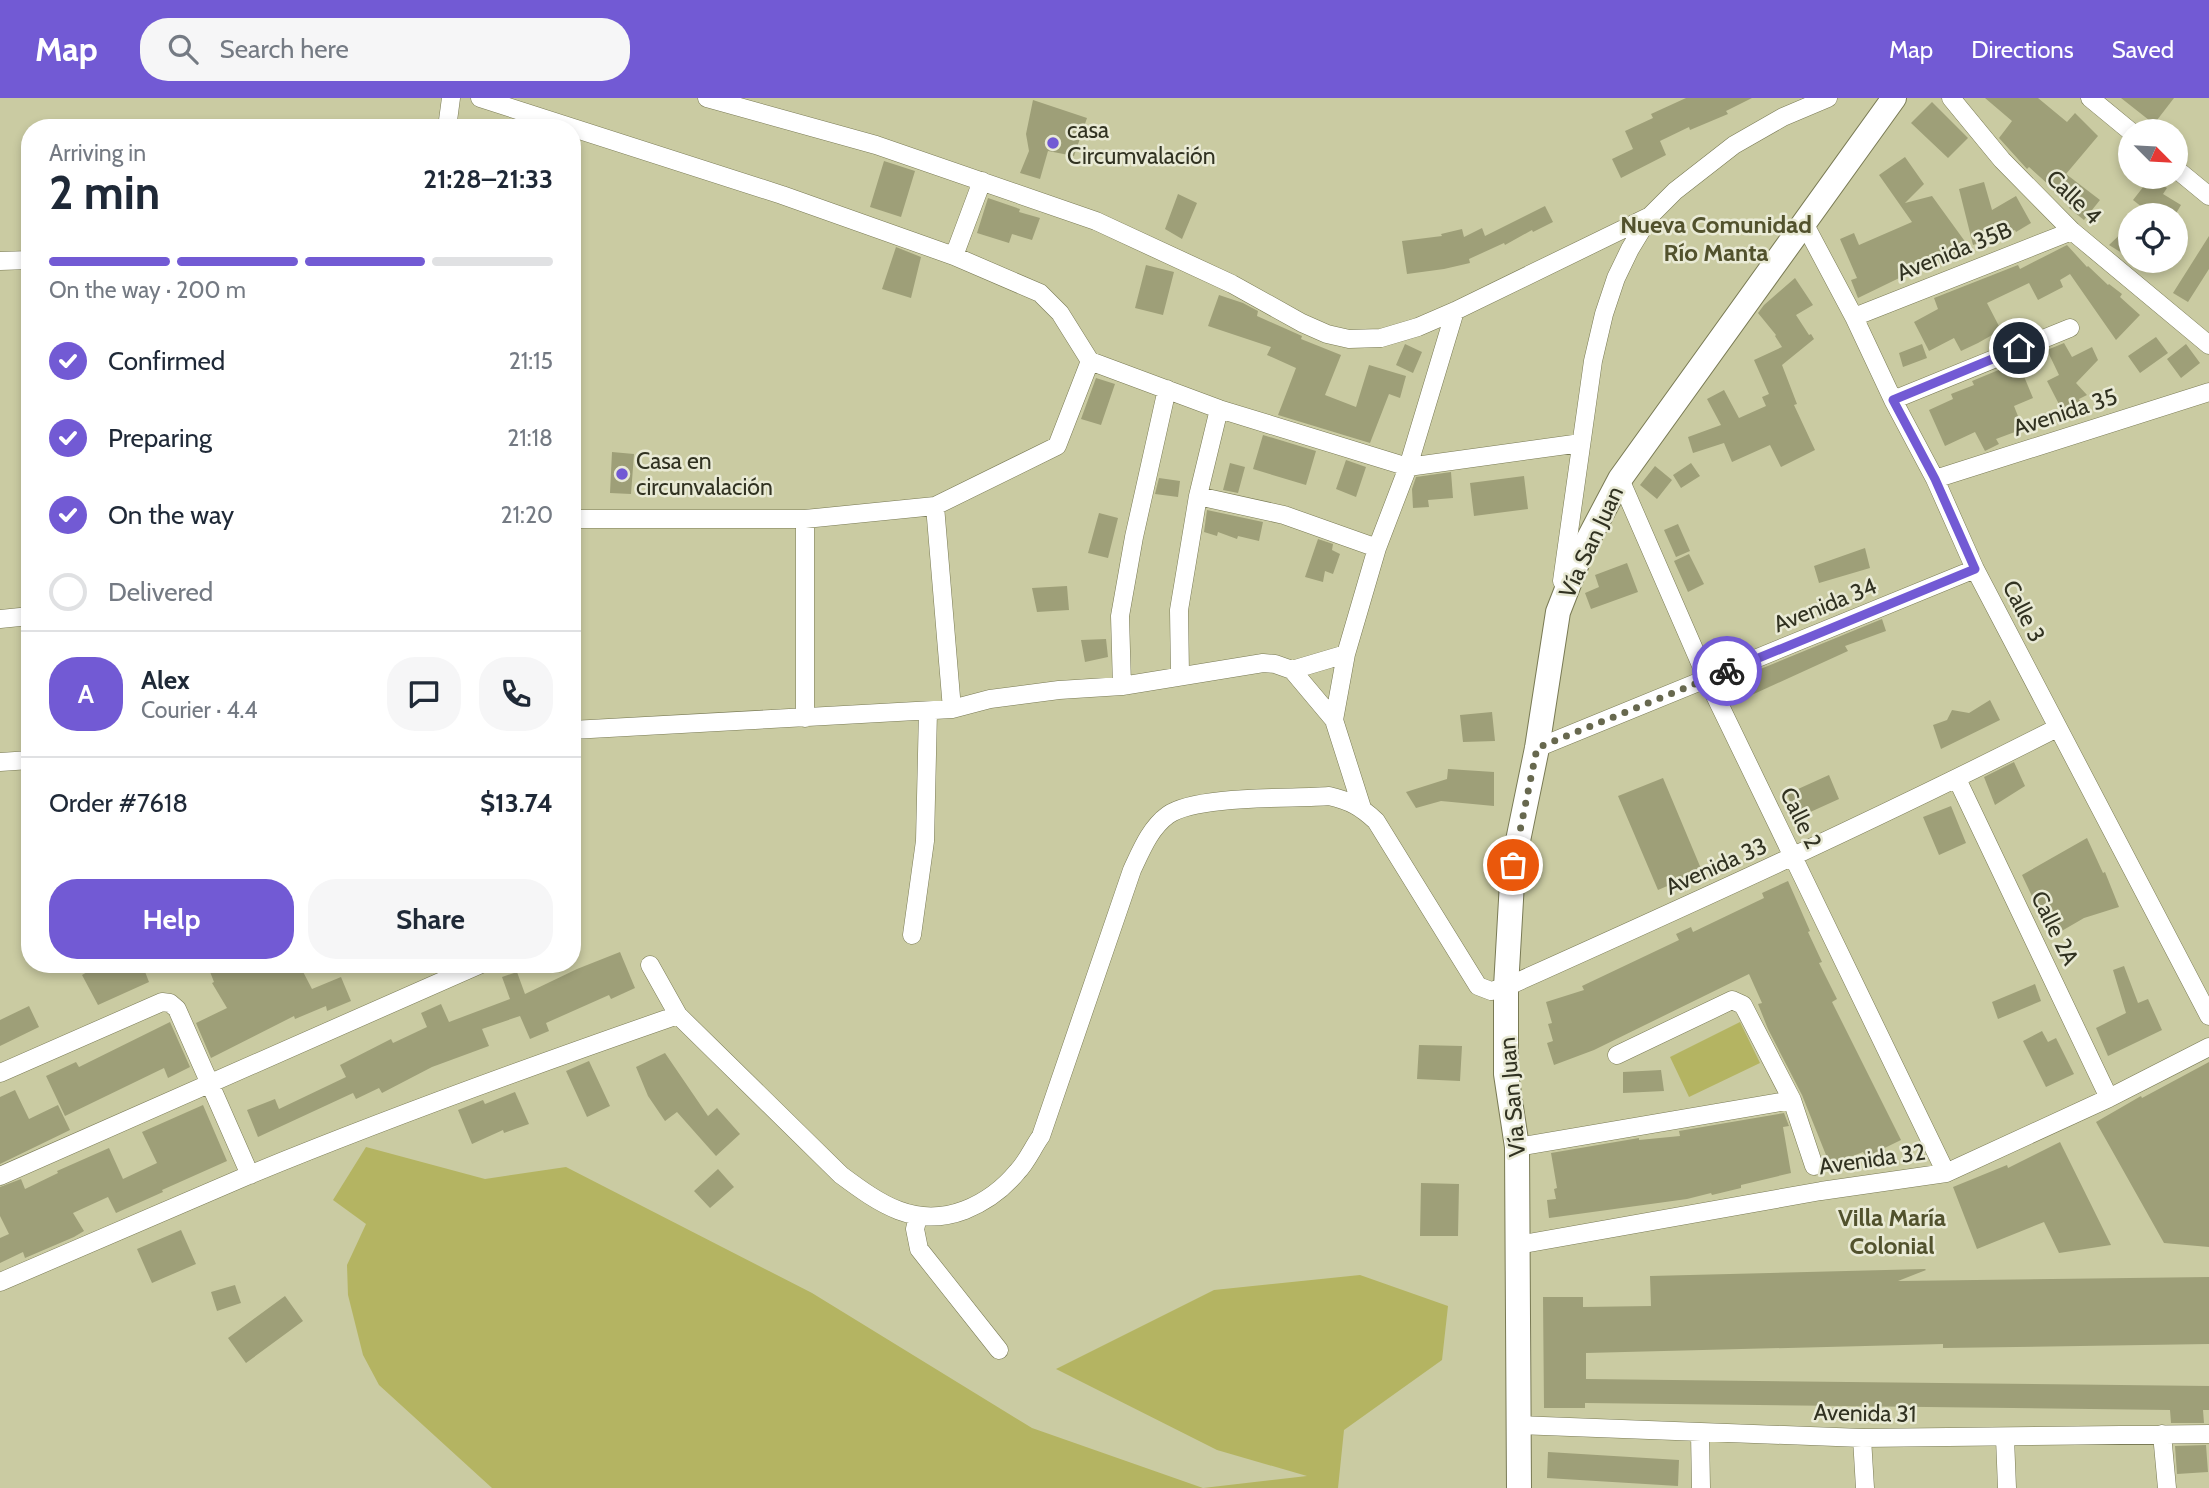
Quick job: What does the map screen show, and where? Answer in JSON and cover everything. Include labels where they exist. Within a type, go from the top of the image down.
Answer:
[{"type":"street","points":[[448,119],[451,98]]},
{"type":"street","points":[[480,98],[545,119]]},
{"type":"street","points":[[707,98],[876,145],[1096,221],[1161,250],[1327,334],[1349,339],[1381,338],[1418,327],[1650,216]]},
{"type":"street","points":[[1558,612],[1593,361],[1616,278],[1650,216],[1675,191],[1734,145],[1783,117],[1828,98]]},
{"type":"street","name":"Vía San Juan","points":[[1519,1488],[1517,1147],[1506,1074],[1506,987],[1513,865],[1537,748],[1558,612],[1581,553],[1620,479],[1894,98]]},
{"type":"street","name":"Calle 4","points":[[1951,98],[2002,160],[2072,231],[2209,345]]},
{"type":"street","points":[[2090,98],[2118,121]]},
{"type":"street","points":[[581,130],[782,195],[954,256],[1040,293],[1060,313],[1090,361],[1219,409],[1408,467],[1581,443]]},
{"type":"street","points":[[2188,179],[2209,196]]},
{"type":"street","points":[[954,256],[982,181]]},
{"type":"street","name":"Calle 3","points":[[1804,223],[1935,479],[1975,569],[2209,1016]]},
{"type":"street","name":"Avenida 35B","points":[[1854,317],[2072,231]]},
{"type":"street","points":[[0,261],[21,260]]},
{"type":"street","points":[[1334,720],[1346,654],[1377,548],[1408,467],[1455,311]]},
{"type":"street","points":[[1893,400],[2070,328]]},
{"type":"street","points":[[581,519],[805,519],[935,506],[1057,446],[1090,361]]},
{"type":"street","points":[[1122,686],[1121,616],[1134,537],[1167,389]]},
{"type":"street","name":"Avenida 35","points":[[1935,479],[2209,392]]},
{"type":"street","points":[[1180,676],[1178,610],[1198,496],[1219,409]]},
{"type":"street","name":"Calle 2","points":[[1620,479],[1707,679],[1946,1173]]},
{"type":"street","points":[[1198,496],[1284,515],[1377,548]]},
{"type":"street","points":[[935,506],[952,709]]},
{"type":"street","points":[[805,519],[805,718]]},
{"type":"street","name":"Avenida 34","points":[[1537,748],[1975,569]]},
{"type":"street","points":[[0,619],[21,617]]},
{"type":"street","points":[[1292,670],[1346,654]]},
{"type":"street","points":[[581,730],[952,709],[990,699],[1059,690],[1122,686],[1263,663],[1275,664],[1292,670],[1334,720],[1362,808]]},
{"type":"street","points":[[912,935],[925,841],[928,711]]},
{"type":"street","name":"Avenida 33","points":[[1506,987],[1793,858],[2057,728]]},
{"type":"street","points":[[0,762],[21,761]]},
{"type":"street","name":"Calle 2A","points":[[1957,779],[2109,1098]]},
{"type":"street","points":[[650,965],[678,1015],[841,1175],[893,1209],[918,1217],[947,1217],[984,1202],[1018,1172],[1041,1136],[1132,870],[1155,828],[1167,816],[1185,807],[1207,802],[1329,796],[1362,808],[1376,821],[1478,986],[1491,991],[1506,987]]},
{"type":"street","points":[[0,1176],[461,973]]},
{"type":"street","points":[[1617,1055],[1732,1000],[1738,1001],[1792,1100],[1814,1166]]},
{"type":"street","points":[[0,1073],[162,1002],[170,1003],[177,1009],[250,1175]]},
{"type":"street","points":[[0,1282],[250,1175],[538,1063],[678,1015]]},
{"type":"street","name":"Avenida 32","points":[[1518,1245],[1821,1191],[1946,1173],[2109,1098],[2209,1047]]},
{"type":"street","points":[[1517,1147],[1792,1100]]},
{"type":"street","points":[[918,1217],[915,1229],[919,1249],[999,1350]]},
{"type":"street","name":"Avenida 31","points":[[1520,1425],[1861,1438],[2209,1434]]},
{"type":"street","points":[[1700,1433],[1701,1488]]},
{"type":"street","points":[[2162,1434],[2167,1488]]},
{"type":"street","points":[[1861,1438],[1865,1488]]},
{"type":"street","points":[[2006,1438],[2007,1488]]},
{"type":"shaded area","points":[[1740,1022],[1760,1063],[1689,1097],[1670,1057]]},
{"type":"shaded area","points":[[366,1147],[485,1179],[566,1167],[812,1293],[1032,1428],[1203,1488],[492,1488],[379,1385],[363,1355],[348,1295],[347,1265],[366,1224],[333,1200]]},
{"type":"shaded area","points":[[1360,1275],[1448,1306],[1442,1360],[1344,1430],[1338,1488],[1203,1488],[1307,1476],[1217,1450],[1056,1369],[1214,1290]]},
{"type":"building","points":[[1686,98],[1752,98],[1726,111],[1728,114],[1690,130],[1689,127],[1660,141],[1666,155],[1621,178],[1612,159],[1633,149],[1625,131],[1653,118],[1651,114]]},
{"type":"building","points":[[1985,98],[2038,98],[2067,122],[2075,113],[2098,136],[2066,174],[2100,200],[2084,220],[2029,167],[2027,169],[1999,138],[2012,121]]},
{"type":"building","points":[[2121,98],[2174,98],[2158,119],[2148,119]]},
{"type":"building","name":"casa Circumvalación","points":[[1033,100],[1087,118],[1074,156],[1048,151],[1040,179],[1020,173],[1029,151],[1026,134]]},
{"type":"building","points":[[1932,102],[1968,138],[1948,158],[1911,123]]},
{"type":"building","points":[[1905,157],[1924,184],[1905,203],[1932,196],[1969,247],[1858,298],[1851,280],[1857,278],[1840,239],[1854,233],[1859,245],[1912,222],[1879,175]]},
{"type":"building","points":[[884,161],[915,171],[901,217],[870,207]]},
{"type":"building","points":[[1984,182],[1992,210],[2016,196],[2031,223],[2016,232],[2015,230],[1973,245],[1959,189]]},
{"type":"building","points":[[2142,189],[2166,189],[2163,194],[2178,203],[2137,203],[2133,200]]},
{"type":"building","name":"casa Circumvalación","points":[[1178,194],[1197,203],[1182,239],[1165,229]]},
{"type":"building","points":[[988,198],[1040,218],[1032,240],[1012,234],[1009,243],[977,233]]},
{"type":"building","points":[[1545,206],[1553,222],[1533,232],[1532,230],[1505,245],[1504,243],[1469,259],[1470,263],[1407,274],[1402,241],[1442,236],[1441,234],[1462,229],[1464,237],[1482,228],[1485,236]]},
{"type":"building","points":[[2118,236],[2118,251],[2109,245]]},
{"type":"building","points":[[2209,236],[2209,269],[2188,302],[2173,293]]},
{"type":"building","points":[[2067,245],[2087,267],[2122,294],[2120,297],[2140,315],[2116,340],[2070,274],[2060,280],[2063,287],[2038,300],[2029,283],[1987,303],[2001,330],[1978,343],[1961,351],[1954,338],[1929,351],[1914,322],[1938,309],[1934,298],[2018,265],[2020,269]]},
{"type":"building","points":[[896,247],[921,257],[911,298],[882,289]]},
{"type":"building","points":[[1146,265],[1174,272],[1163,315],[1135,308]]},
{"type":"building","points":[[1795,278],[1813,305],[1796,315],[1814,339],[1782,365],[1797,404],[1794,405],[1815,450],[1781,467],[1770,445],[1732,462],[1724,443],[1693,453],[1688,437],[1721,425],[1707,399],[1724,390],[1739,418],[1766,406],[1762,397],[1769,394],[1754,360],[1782,347],[1758,313]]},
{"type":"building","points":[[1219,295],[1243,303],[1258,311],[1257,316],[1302,336],[1301,339],[1341,355],[1325,395],[1356,407],[1369,365],[1406,376],[1400,398],[1389,394],[1370,443],[1278,415],[1296,368],[1267,355],[1271,347],[1208,326]]},
{"type":"building","points":[[2156,337],[2168,353],[2140,373],[2128,356]]},
{"type":"building","points":[[2064,343],[2072,357],[2092,347],[2098,360],[2076,383],[2087,395],[2079,399],[2081,403],[2063,412],[2047,381],[2059,375],[2047,350]]},
{"type":"building","points":[[1405,344],[1422,352],[1413,373],[1396,365]]},
{"type":"building","points":[[1922,344],[1927,358],[1903,367],[1899,353]]},
{"type":"building","points":[[2186,344],[2200,363],[2181,378],[2167,359]]},
{"type":"building","points":[[2018,362],[2033,398],[2014,406],[2023,429],[1996,439],[1999,444],[1985,451],[1975,432],[1945,446],[1929,410],[1953,399],[1951,394],[1974,385],[1972,381]]},
{"type":"building","points":[[1096,378],[1115,384],[1101,425],[1081,419]]},
{"type":"building","points":[[1263,435],[1316,451],[1306,485],[1253,469]]},
{"type":"building","name":"Casa en circunvalación","points":[[612,452],[634,454],[631,494],[610,493]]},
{"type":"building","points":[[1346,460],[1366,467],[1356,497],[1336,489]]},
{"type":"building","points":[[1230,463],[1245,467],[1238,493],[1223,490]]},
{"type":"building","points":[[1691,463],[1700,476],[1681,488],[1673,475]]},
{"type":"building","points":[[1655,466],[1672,480],[1657,499],[1640,485]]},
{"type":"building","points":[[1451,472],[1453,498],[1428,500],[1429,507],[1413,508],[1412,489],[1416,477]]},
{"type":"building","points":[[1524,476],[1528,509],[1474,516],[1470,483]]},
{"type":"building","points":[[1159,478],[1180,481],[1178,497],[1155,494]]},
{"type":"building","points":[[1207,510],[1263,522],[1259,541],[1238,536],[1237,539],[1218,532],[1217,536],[1204,532]]},
{"type":"building","points":[[1099,513],[1118,518],[1108,558],[1088,553]]},
{"type":"building","points":[[1678,524],[1690,551],[1676,557],[1664,530]]},
{"type":"building","points":[[1318,539],[1333,544],[1332,550],[1340,554],[1333,574],[1325,571],[1323,582],[1305,577]]},
{"type":"building","points":[[1865,548],[1870,568],[1819,583],[1814,566]]},
{"type":"building","points":[[1689,554],[1704,584],[1688,592],[1674,561]]},
{"type":"building","points":[[1627,563],[1638,592],[1591,609],[1585,593],[1599,587],[1595,575]]},
{"type":"building","points":[[1067,586],[1069,610],[1037,612],[1032,588]]},
{"type":"building","points":[[1882,619],[1886,631],[1845,646],[1848,651],[1745,698],[1736,679]]},
{"type":"building","points":[[1106,639],[1108,657],[1085,662],[1081,640]]},
{"type":"building","points":[[1990,700],[2000,720],[1941,749],[1933,725],[1947,720],[1952,710],[1969,713]]},
{"type":"building","points":[[1492,712],[1495,741],[1463,742],[1460,715]]},
{"type":"building","points":[[2014,762],[2025,786],[1995,805],[1984,777]]},
{"type":"building","points":[[1448,769],[1494,772],[1494,806],[1441,801],[1416,808],[1406,792],[1447,779]]},
{"type":"building","points":[[1829,775],[1839,799],[1797,818],[1787,794]]},
{"type":"building","points":[[1663,778],[1702,871],[1658,890],[1618,796]]},
{"type":"building","points":[[1951,806],[1966,843],[1939,855],[1923,817]]},
{"type":"building","points":[[2087,838],[2119,907],[2084,918],[2053,936],[2044,908],[2039,911],[2022,875]]},
{"type":"building","points":[[1788,881],[1822,962],[1819,963],[1837,999],[1832,1002],[1901,1140],[1866,1157],[1863,1152],[1830,1165],[1802,1095],[1768,1029],[1758,1004],[1762,1003],[1749,974],[1594,1050],[1554,1065],[1547,1043],[1553,1041],[1548,1024],[1552,1023],[1546,1002],[1584,990],[1582,986],[1679,940],[1676,934],[1691,927],[1693,932],[1764,898],[1762,893]]},
{"type":"building","points":[[620,952],[635,988],[611,999],[609,995],[546,1023],[549,1031],[530,1039],[520,1016],[482,1029],[489,1046],[432,1067],[382,1093],[379,1088],[356,1099],[353,1093],[258,1137],[247,1110],[275,1099],[279,1109],[346,1077],[340,1065],[391,1039],[393,1043],[427,1027],[421,1013],[441,1004],[449,1022],[510,999],[502,977],[517,973],[525,994],[569,973],[581,973],[581,967]]},
{"type":"building","points":[[2124,966],[2138,1003],[2148,999],[2162,1030],[2108,1056],[2096,1028],[2126,1013],[2113,970]]},
{"type":"building","points":[[146,973],[149,982],[98,1005],[82,975]]},
{"type":"building","points":[[210,973],[304,973],[312,989],[341,977],[351,1001],[327,1011],[326,1006],[295,1019],[294,1016],[211,1058],[196,1023],[227,1008],[212,983],[214,982]]},
{"type":"building","points":[[2035,984],[2041,1001],[1998,1019],[1992,1002]]},
{"type":"building","points":[[29,1006],[39,1027],[0,1046],[0,1020]]},
{"type":"building","points":[[170,1022],[190,1067],[168,1078],[164,1068],[65,1116],[46,1076],[76,1062],[79,1067]]},
{"type":"building","points":[[2042,1031],[2048,1042],[2056,1038],[2074,1074],[2046,1087],[2023,1041]]},
{"type":"building","points":[[1419,1045],[1462,1046],[1460,1081],[1417,1079]]},
{"type":"building","points":[[665,1053],[708,1116],[717,1108],[740,1134],[716,1156],[677,1112],[665,1121],[648,1096],[636,1067]]},
{"type":"building","points":[[589,1061],[610,1106],[587,1117],[566,1071]]},
{"type":"building","points":[[2209,1062],[2209,1247],[2164,1243],[2096,1122]]},
{"type":"building","points":[[1661,1070],[1664,1091],[1623,1093],[1623,1072]]},
{"type":"building","points":[[15,1090],[29,1119],[58,1105],[70,1130],[0,1164],[0,1097]]},
{"type":"building","points":[[515,1092],[529,1124],[504,1133],[503,1130],[472,1144],[458,1110],[483,1100],[485,1104]]},
{"type":"building","points":[[203,1105],[227,1161],[116,1213],[108,1197],[73,1213],[84,1231],[25,1258],[23,1252],[0,1263],[0,1238],[9,1234],[0,1216],[0,1187],[21,1179],[25,1189],[58,1173],[57,1171],[109,1148],[123,1179],[157,1163],[142,1132]]},
{"type":"building","points":[[1784,1113],[1789,1126],[1783,1127],[1791,1173],[1712,1195],[1711,1193],[1687,1199],[1549,1218],[1547,1200],[1556,1199],[1554,1189],[1557,1188],[1551,1153],[1639,1138],[1680,1136],[1679,1131]]},
{"type":"building","points":[[2060,1142],[2111,1245],[2059,1253],[2044,1222],[1977,1249],[1953,1187],[2007,1165],[2008,1168]]},
{"type":"building","points":[[718,1169],[734,1187],[710,1208],[694,1191]]},
{"type":"building","points":[[1421,1183],[1459,1184],[1458,1236],[1420,1236]]},
{"type":"building","points":[[181,1230],[196,1264],[152,1283],[137,1249]]},
{"type":"building","points":[[1925,1269],[1898,1281],[2209,1277],[2209,1344],[1943,1348],[1943,1344],[1586,1353],[1586,1379],[2209,1386],[2209,1410],[2203,1410],[2204,1423],[2171,1423],[2170,1410],[1585,1403],[1585,1408],[1544,1408],[1543,1297],[1583,1297],[1583,1307],[1651,1306],[1650,1276]]},
{"type":"building","points":[[235,1285],[241,1303],[217,1311],[211,1292]]},
{"type":"building","points":[[285,1296],[303,1321],[246,1363],[228,1338]]},
{"type":"building","points":[[2206,1445],[2208,1472],[2177,1474],[2175,1446]]},
{"type":"building","points":[[1548,1452],[1679,1460],[1678,1486],[1547,1478]]},
{"type":"way so far","points":[[1513,865],[1537,748],[1727,671]]},
{"type":"place","name":"casa Circumvalación","points":[[1053,143]]},
{"type":"place","name":"Casa en circunvalación","points":[[622,474]]},
{"type":"district","name":"Nueva Comunidad Río Manta","points":[[1716,238]]},
{"type":"district","name":"Villa María Colonial","points":[[1892,1231]]},
{"type":"route","points":[[1727,671],[1975,569],[1935,479],[1893,400],[2019,348]]}]
